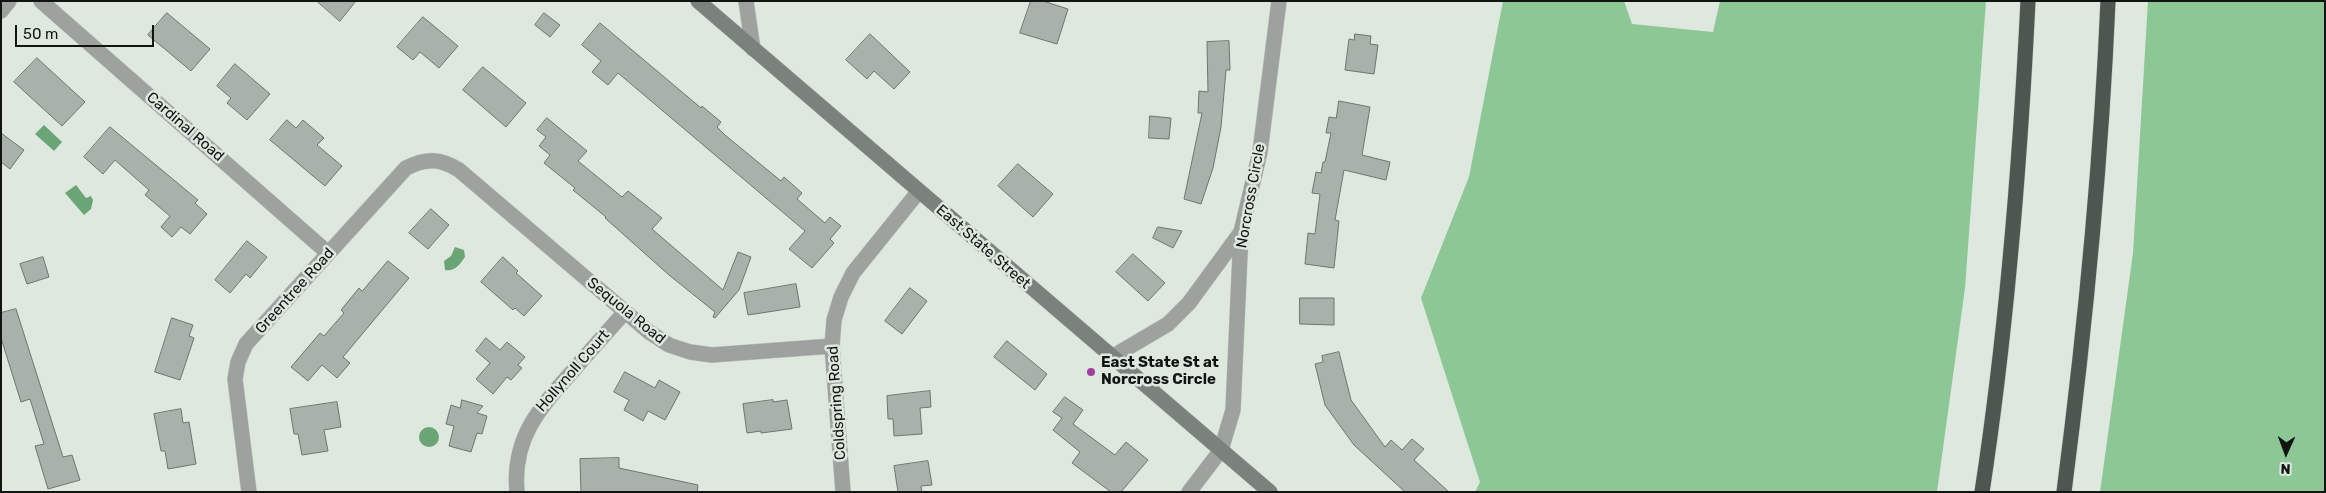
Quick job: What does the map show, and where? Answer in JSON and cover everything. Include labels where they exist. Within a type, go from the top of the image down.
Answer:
[{"type":"highway","points":[[1982,492],[1997,383],[2018,181],[2028,1]]},
{"type":"highway","points":[[2064,492],[2089,286],[2098,185],[2108,1]]},
{"type":"street","points":[[1,10],[9,1]]},
{"type":"street","name":"Cardinal Road","points":[[41,1],[328,253]]},
{"type":"street","name":"East State Street","points":[[698,1],[1270,492]]},
{"type":"street","points":[[746,1],[753,49]]},
{"type":"street","name":"Norcross Circle","points":[[1189,492],[1220,450],[1233,410],[1241,232],[1260,152],[1278,2]]},
{"type":"street","name":"Greentree Road","points":[[249,492],[235,379],[238,362],[246,344],[406,168],[419,161],[432,159],[446,162],[459,170]]},
{"type":"street","name":"Sequola Road","points":[[459,170],[625,312],[649,332],[669,345],[690,352],[712,355],[832,346]]},
{"type":"street","name":"Coldspring Road","points":[[843,492],[832,346],[834,320],[841,297],[853,273],[919,192]]},
{"type":"street","points":[[1112,357],[1143,340],[1173,319],[1189,303],[1241,232]]},
{"type":"street","name":"Hollynoll Court","points":[[517,492],[516,477],[519,453],[526,431],[538,411],[625,312]]},
{"type":"shaded area","points":[[1503,1],[1624,1],[1632,24],[1713,32],[1720,1],[1986,1],[1965,288],[1937,492],[1475,492],[1480,482],[1421,298],[1469,177]]},
{"type":"shaded area","points":[[2148,1],[2325,1],[2325,492],[2100,492],[2133,253]]},
{"type":"shaded area","points":[[44,125],[62,142],[54,151],[35,134]]},
{"type":"shaded area","points":[[76,185],[86,198],[91,196],[93,200],[91,209],[84,215],[65,193]]},
{"type":"shaded area","points":[[455,247],[464,250],[465,257],[454,269],[445,270],[444,261],[451,256]]},
{"type":"shaded area","points":[[425,427],[433,427],[439,433],[439,441],[433,447],[425,447],[419,441],[419,433]]},
{"type":"building","points":[[317,1],[356,1],[340,21]]},
{"type":"building","points":[[1031,1],[1043,1],[1068,9],[1057,44],[1020,33]]},
{"type":"building","points":[[167,13],[210,49],[191,71],[148,35]]},
{"type":"building","points":[[544,13],[560,25],[550,37],[535,25]]},
{"type":"building","points":[[423,17],[458,46],[439,68],[420,52],[413,60],[397,47]]},
{"type":"building","points":[[600,23],[701,108],[702,106],[721,122],[717,127],[725,135],[781,181],[784,177],[802,193],[797,199],[825,223],[830,217],[841,226],[830,239],[834,243],[812,268],[789,249],[805,231],[618,73],[608,85],[592,72],[601,61],[582,45]]},
{"type":"building","points":[[870,34],[910,72],[894,89],[874,71],[867,79],[846,60]]},
{"type":"building","points":[[1355,34],[1371,36],[1370,44],[1378,45],[1374,74],[1345,70],[1349,39],[1354,40]]},
{"type":"building","points":[[1229,41],[1230,70],[1226,70],[1221,127],[1213,168],[1201,204],[1184,199],[1202,113],[1198,113],[1199,91],[1208,92],[1207,42]]},
{"type":"building","points":[[37,58],[85,102],[62,126],[14,82]]},
{"type":"building","points":[[235,64],[270,94],[247,120],[227,103],[231,98],[217,86]]},
{"type":"building","points":[[483,67],[526,103],[506,127],[463,90]]},
{"type":"building","points":[[1339,101],[1370,107],[1362,155],[1390,162],[1386,180],[1344,170],[1335,220],[1339,221],[1334,268],[1305,264],[1308,233],[1315,234],[1320,194],[1312,193],[1316,172],[1321,173],[1323,162],[1325,162],[1331,133],[1326,133],[1329,117],[1336,118]]},
{"type":"building","points":[[1150,116],[1171,118],[1169,139],[1149,138]]},
{"type":"building","points":[[547,118],[587,151],[578,161],[622,197],[628,191],[662,218],[652,229],[723,290],[738,252],[751,257],[739,290],[715,318],[713,317],[715,312],[669,275],[606,217],[573,190],[575,188],[544,163],[550,155],[539,146],[546,137],[537,130]]},
{"type":"building","points":[[287,120],[296,128],[303,120],[324,138],[317,145],[342,166],[325,186],[270,140]]},
{"type":"building","points":[[110,127],[198,200],[195,203],[207,214],[190,234],[181,227],[172,237],[161,227],[170,216],[145,195],[149,190],[115,160],[103,174],[84,157]]},
{"type":"building","points":[[1,133],[24,150],[10,169],[1,162]]},
{"type":"building","points":[[1018,164],[1053,194],[1033,217],[998,186]]},
{"type":"building","points":[[431,209],[449,225],[428,249],[409,233]]},
{"type":"building","points":[[1158,227],[1182,231],[1173,248],[1153,238]]},
{"type":"building","points":[[247,241],[267,257],[250,278],[246,274],[230,293],[215,280]]},
{"type":"building","points":[[1133,254],[1165,283],[1148,301],[1116,272]]},
{"type":"building","points":[[43,257],[49,277],[27,284],[20,264]]},
{"type":"building","points":[[503,257],[518,271],[516,273],[542,296],[524,316],[515,308],[513,310],[481,282]]},
{"type":"building","points":[[388,261],[409,278],[343,357],[350,363],[337,378],[322,365],[308,381],[291,367],[320,333],[324,336],[344,313],[341,310],[359,288],[362,291]]},
{"type":"building","points":[[796,284],[800,307],[748,315],[744,293]]},
{"type":"building","points":[[910,288],[927,301],[902,334],[885,321]]},
{"type":"building","points":[[1300,298],[1334,298],[1334,325],[1300,324]]},
{"type":"building","points":[[16,309],[63,457],[72,455],[80,480],[48,489],[35,446],[44,444],[30,399],[21,402],[1,338],[1,313]]},
{"type":"building","points":[[172,318],[193,325],[189,336],[194,338],[180,380],[155,372]]},
{"type":"building","points":[[486,338],[500,350],[507,342],[525,357],[518,365],[522,368],[511,380],[507,377],[493,394],[476,379],[490,363],[476,351]]},
{"type":"building","points":[[1007,341],[1047,374],[1035,390],[994,357]]},
{"type":"building","points":[[1339,352],[1351,400],[1385,447],[1391,440],[1402,450],[1412,439],[1424,449],[1414,460],[1449,492],[1405,492],[1354,445],[1325,405],[1315,364],[1323,362],[1322,356]]},
{"type":"building","points":[[625,372],[655,388],[659,380],[680,392],[665,420],[648,411],[643,421],[624,410],[629,400],[614,392]]},
{"type":"building","points":[[930,391],[931,407],[920,408],[922,434],[894,436],[893,419],[888,419],[887,396]]},
{"type":"building","points":[[1065,397],[1083,410],[1073,424],[1115,455],[1126,442],[1148,460],[1121,492],[1111,492],[1072,463],[1080,452],[1053,430],[1062,418],[1053,412]]},
{"type":"building","points":[[462,400],[483,406],[477,413],[487,416],[482,434],[477,433],[471,452],[449,446],[454,426],[446,424],[451,405],[460,408]]},
{"type":"building","points":[[773,400],[773,402],[787,400],[792,429],[747,433],[743,404]]},
{"type":"building","points":[[337,402],[341,427],[324,430],[328,451],[302,455],[298,434],[294,434],[290,409]]},
{"type":"building","points":[[181,409],[183,423],[189,422],[196,464],[168,469],[165,451],[161,451],[154,414]]},
{"type":"building","points":[[619,458],[619,468],[698,485],[697,492],[581,492],[580,459]]},
{"type":"building","points":[[928,461],[932,485],[921,486],[922,492],[898,492],[894,466]]},
{"type":"place","name":"East State St at Norcross Circle","points":[[1091,372]]}]
